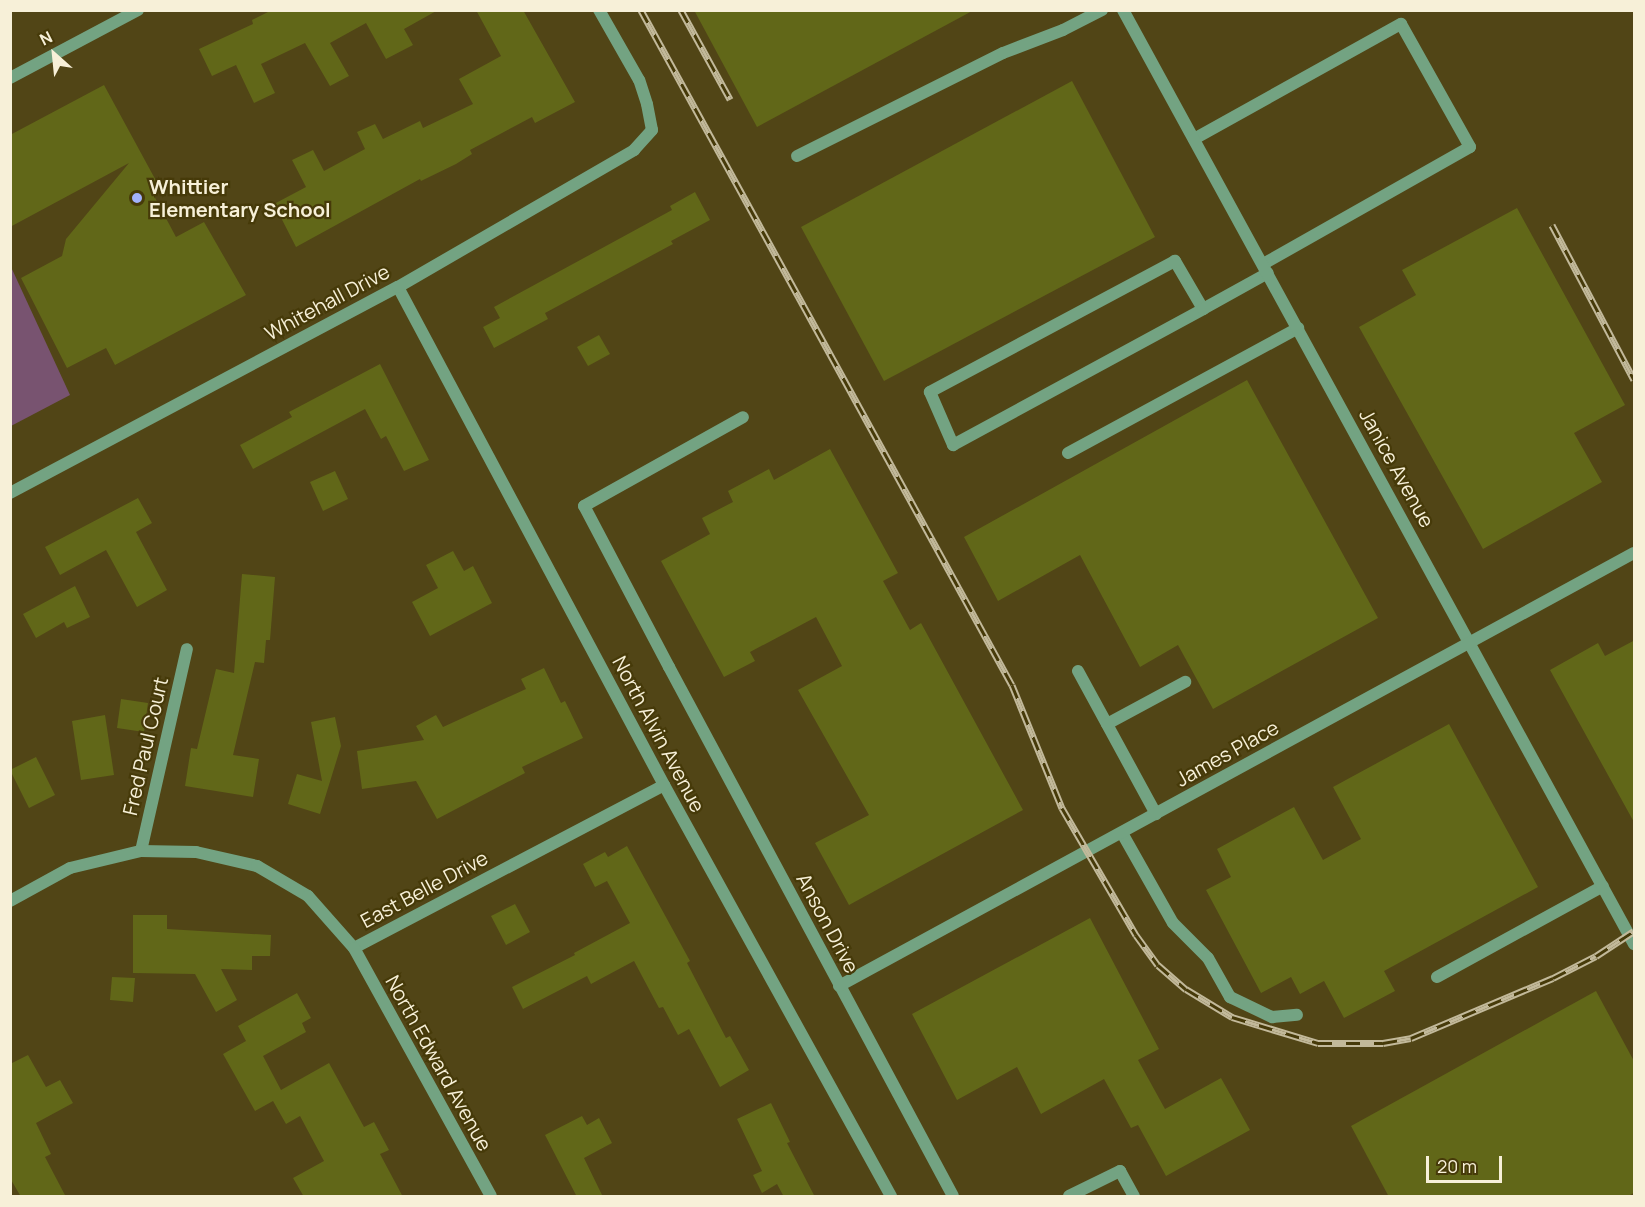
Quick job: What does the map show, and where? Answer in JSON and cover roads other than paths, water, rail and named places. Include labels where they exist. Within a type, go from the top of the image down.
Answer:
[{"type":"street","points":[[10,78],[138,10]]},
{"type":"street","name":"Whitehall Drive","points":[[10,493],[398,287],[634,150],[652,130],[639,80],[599,10]]},
{"type":"street","points":[[797,156],[1003,53],[1063,30],[1102,10]]},
{"type":"street","name":"Janice Avenue","points":[[1124,10],[1635,944]]},
{"type":"street","points":[[1194,139],[1401,24],[1470,147],[1265,269],[1203,309],[953,445],[930,392],[1175,261],[1203,309]]},
{"type":"street","name":"North Alvin Avenue","points":[[398,287],[664,785],[891,1197]]},
{"type":"street","points":[[1068,453],[1298,328]]},
{"type":"street","name":"Anson Drive","points":[[743,417],[584,506],[953,1197]]},
{"type":"street","name":"James Place","points":[[839,986],[1470,641],[1635,554]]},
{"type":"street","name":"Fred Paul Court","points":[[141,851],[187,649]]},
{"type":"street","points":[[1078,671],[1156,814]]},
{"type":"street","points":[[1107,724],[1185,682]]},
{"type":"street","name":"East Belle Drive","points":[[10,901],[70,868],[141,851],[196,852],[256,866],[308,896],[354,948],[664,785]]},
{"type":"street","points":[[1122,833],[1173,923],[1209,958],[1230,997],[1272,1017],[1297,1015]]},
{"type":"street","points":[[1437,977],[1603,886]]},
{"type":"street","name":"North Edward Avenue","points":[[354,948],[491,1197]]},
{"type":"street","points":[[1070,1197],[1120,1171],[1134,1197]]},
{"type":"railway","points":[[641,10],[1012,685],[1062,808],[1136,935],[1158,965],[1186,989],[1232,1017],[1318,1043],[1383,1043],[1411,1038],[1553,978],[1596,956],[1634,931]]},
{"type":"railway","points":[[681,10],[730,99]]},
{"type":"railway","points":[[1552,225],[1634,380]]},
{"type":"place","name":"Whittier Elementary School","points":[[137,198]]}]
